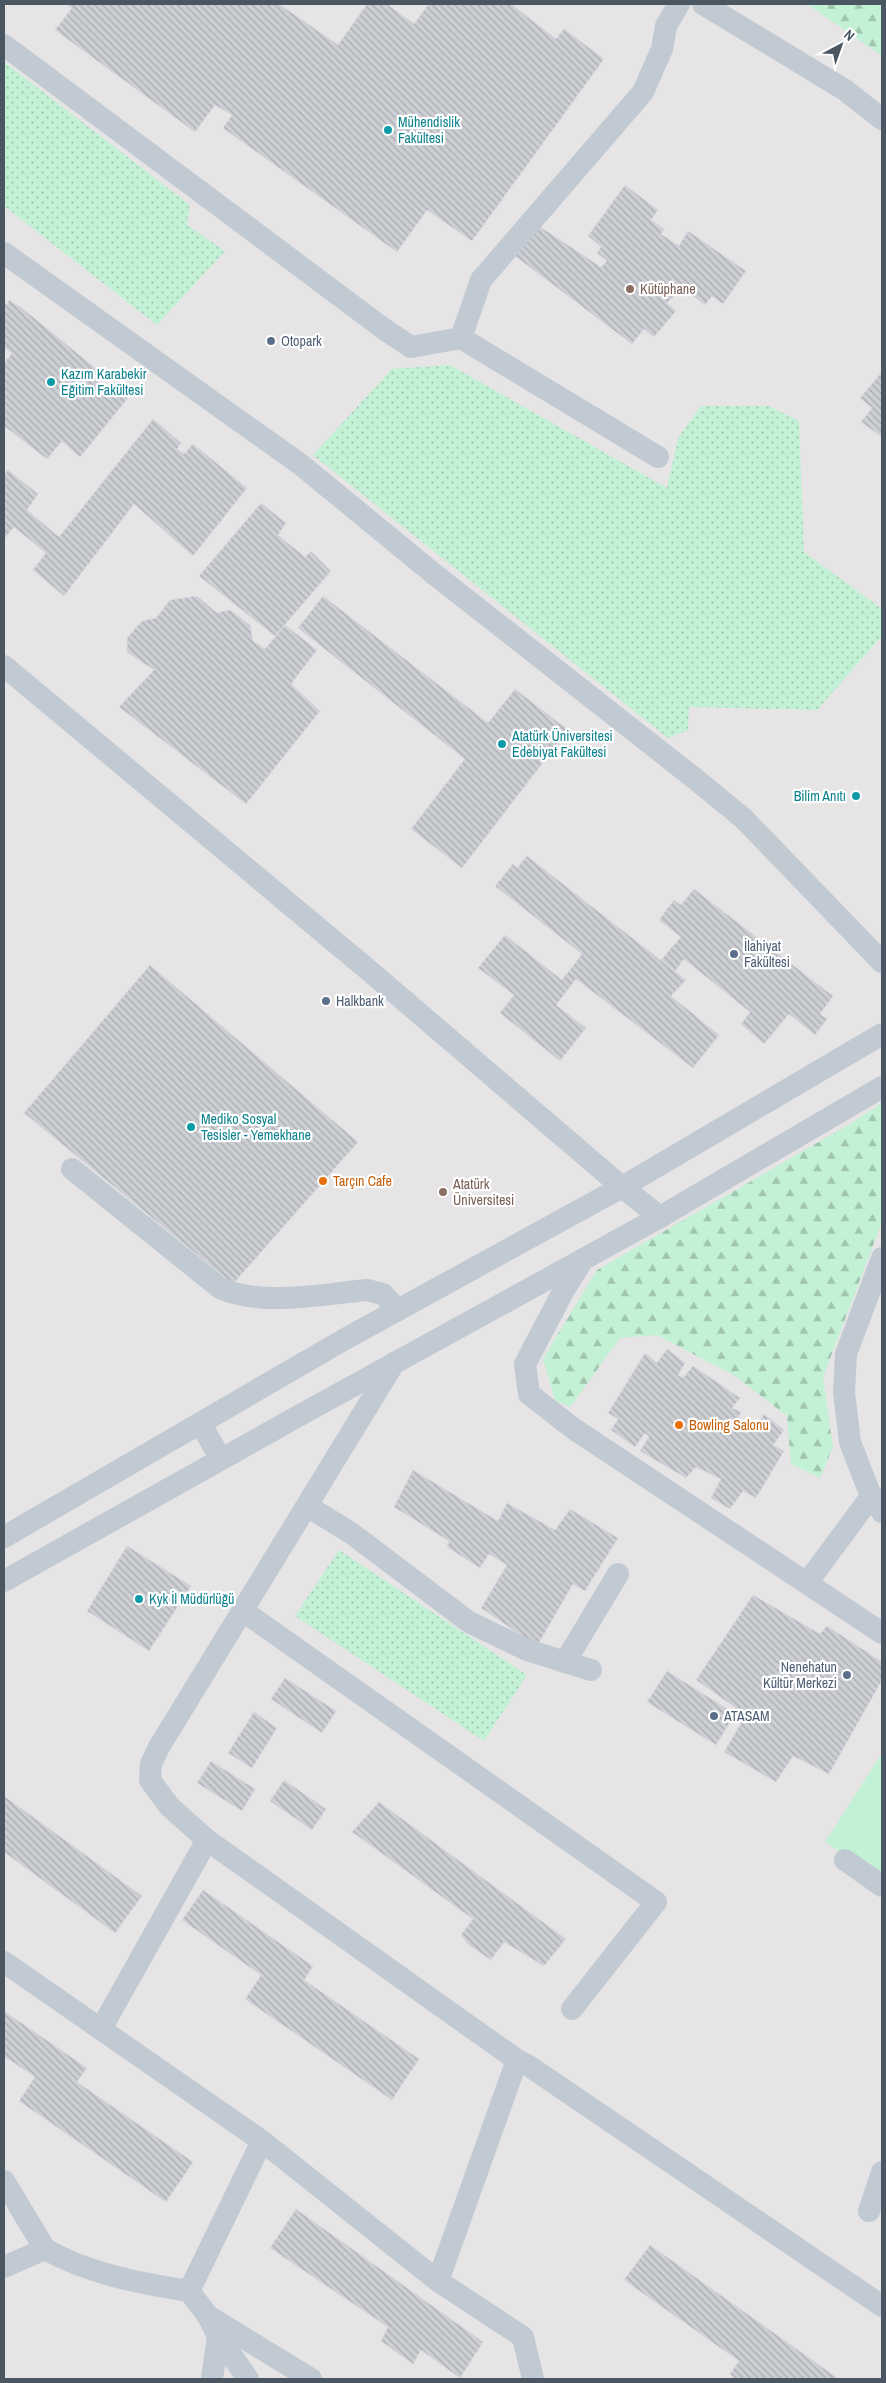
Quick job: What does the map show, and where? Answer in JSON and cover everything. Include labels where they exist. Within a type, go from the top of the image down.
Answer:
[{"type":"street","points":[[461,338],[481,280],[643,92],[662,49],[666,26],[679,4]]},
{"type":"street","points":[[703,4],[845,90],[882,119]]},
{"type":"street","points":[[4,46],[384,329],[411,346],[461,338],[658,457]]},
{"type":"street","points":[[4,253],[300,464],[434,574],[694,778],[742,818],[882,962]]},
{"type":"street","points":[[4,666],[372,973],[622,1187],[660,1217]]},
{"type":"street","points":[[4,1537],[398,1310],[622,1187],[882,1034]]},
{"type":"street","points":[[4,1581],[660,1217],[882,1087]]},
{"type":"street","points":[[72,1169],[220,1288],[232,1294],[259,1299],[367,1290],[382,1294],[398,1310]]},
{"type":"street","points":[[584,1258],[564,1290],[525,1364],[529,1394],[574,1429],[882,1633]]},
{"type":"street","points":[[807,1583],[877,1504],[850,1442],[844,1392],[846,1354],[882,1258]]},
{"type":"street","points":[[394,1363],[151,1764],[150,1780],[168,1806],[207,1840],[517,2060],[529,2066],[882,2306]]},
{"type":"street","points":[[200,1423],[221,1459]]},
{"type":"street","points":[[307,1506],[351,1533],[469,1622],[527,1650],[591,1670]]},
{"type":"street","points":[[565,1662],[618,1574]]},
{"type":"street","points":[[243,1611],[656,1902],[572,2010]]},
{"type":"street","points":[[101,2029],[207,1840]]},
{"type":"street","points":[[845,1860],[882,1886]]},
{"type":"street","points":[[4,1962],[262,2140],[438,2281],[523,2337],[533,2379]]},
{"type":"street","points":[[438,2281],[517,2060]]},
{"type":"street","points":[[189,2291],[262,2140]]},
{"type":"street","points":[[869,2211],[882,2172]]},
{"type":"street","points":[[4,2181],[45,2249],[70,2263],[112,2277],[189,2291],[208,2316],[218,2336],[248,2379]]},
{"type":"street","points":[[4,2266],[45,2249]]},
{"type":"street","points":[[208,2316],[311,2379]]},
{"type":"street","points":[[212,2379],[218,2336]]},
{"type":"shaded area","name":"Atatürk Üniversitesi","points":[[4,4],[882,4],[882,2379],[4,2379]]},
{"type":"green space","points":[[807,4],[882,4],[882,56]]},
{"type":"green space","points":[[4,62],[190,205],[187,225],[225,251],[157,325],[4,206]]},
{"type":"green space","points":[[450,365],[667,488],[678,438],[701,406],[769,406],[799,421],[804,552],[882,609],[882,636],[817,710],[689,707],[688,730],[668,738],[313,455],[392,369]]},
{"type":"green space","points":[[882,1103],[882,1222],[823,1377],[833,1447],[820,1478],[791,1464],[787,1416],[735,1376],[657,1335],[620,1338],[570,1407],[555,1400],[543,1359],[597,1270],[850,1124]]},
{"type":"green space","points":[[339,1550],[527,1675],[484,1741],[295,1616]]},
{"type":"green space","points":[[882,1753],[882,1878],[825,1842]]},
{"type":"building","name":"Mühendislik Fakültesi","points":[[65,4],[279,4],[338,45],[367,4],[387,4],[414,24],[427,4],[511,4],[556,39],[564,29],[604,59],[472,241],[427,210],[397,252],[223,128],[232,115],[215,105],[195,132],[55,30],[72,8]]},
{"type":"building","name":"Kütüphane","points":[[625,185],[658,210],[651,220],[664,229],[661,234],[679,246],[688,231],[746,271],[723,304],[712,296],[705,305],[682,287],[667,303],[676,311],[654,337],[644,329],[632,344],[515,256],[539,226],[601,267],[607,261],[597,253],[601,247],[588,236]]},
{"type":"building","name":"Kazım Karabekir Eğitim Fakültesi","points":[[9,300],[23,309],[100,372],[94,379],[107,389],[111,385],[128,398],[80,457],[62,441],[47,459],[4,426],[4,363],[12,353],[4,347],[4,302],[7,305]]},
{"type":"building","points":[[882,372],[882,437],[861,422],[872,408],[860,398]]},
{"type":"building","points":[[153,419],[181,443],[177,449],[184,454],[193,444],[247,488],[193,556],[134,504],[64,596],[33,570],[46,553],[14,527],[4,539],[4,475],[8,470],[38,494],[27,510],[59,537]]},
{"type":"building","points":[[261,503],[286,523],[278,535],[305,557],[311,551],[331,571],[275,636],[199,576]]},
{"type":"building","points":[[197,596],[217,613],[230,610],[250,625],[253,641],[265,649],[285,625],[317,650],[291,684],[320,711],[246,804],[119,707],[154,670],[127,652],[127,638],[142,621],[156,618],[170,600]]},
{"type":"building","name":"Atatürk Üniversitesi Edebiyat Fakültesi","points":[[323,596],[488,723],[515,689],[568,730],[462,868],[411,829],[465,759],[298,628]]},
{"type":"building","points":[[527,856],[686,980],[671,996],[719,1035],[693,1068],[576,979],[556,1005],[586,1028],[560,1061],[500,1013],[514,995],[478,968],[505,935],[562,980],[582,954],[495,886],[513,864],[517,868]]},
{"type":"building","points":[[694,889],[833,996],[820,1014],[827,1019],[815,1035],[789,1014],[764,1044],[741,1024],[750,1012],[684,959],[675,971],[661,960],[681,937],[659,920],[674,900],[681,905]]},
{"type":"building","name":"Mediko Sosyal Tesisler - Yemekhane","points":[[150,965],[358,1142],[233,1284],[24,1113]]},
{"type":"building","name":"Bowling Salonu","points":[[667,1349],[685,1363],[678,1375],[683,1378],[693,1366],[740,1398],[732,1408],[741,1412],[737,1421],[753,1431],[764,1414],[784,1430],[773,1445],[784,1451],[756,1498],[743,1491],[730,1509],[711,1498],[721,1479],[696,1467],[686,1478],[640,1451],[649,1437],[645,1433],[635,1447],[611,1430],[618,1419],[608,1413],[645,1353],[657,1363]]},
{"type":"building","points":[[413,1470],[498,1521],[507,1503],[555,1530],[570,1509],[618,1538],[585,1591],[573,1584],[537,1646],[481,1608],[507,1565],[489,1554],[480,1568],[447,1547],[449,1541],[394,1507]]},
{"type":"building","name":"Kyk İl Müdürlüğü","points":[[127,1546],[191,1586],[149,1651],[87,1611]]},
{"type":"building","points":[[753,1595],[820,1634],[827,1626],[882,1662],[882,1680],[829,1774],[793,1756],[776,1782],[724,1752],[746,1715],[696,1680]]},
{"type":"building","points":[[667,1671],[735,1714],[716,1745],[647,1702]]},
{"type":"building","points":[[285,1678],[336,1711],[322,1733],[271,1699]]},
{"type":"building","points":[[254,1712],[277,1728],[252,1768],[228,1753]]},
{"type":"building","points":[[211,1761],[255,1789],[242,1811],[197,1783]]},
{"type":"building","points":[[284,1780],[326,1809],[312,1830],[270,1801]]},
{"type":"building","points":[[4,1796],[142,1896],[115,1933],[4,1852]]},
{"type":"building","points":[[379,1802],[566,1939],[544,1966],[504,1942],[491,1960],[469,1945],[461,1935],[473,1919],[352,1832]]},
{"type":"building","points":[[203,1890],[313,1966],[304,1980],[419,2059],[392,2100],[245,1999],[261,1975],[182,1920]]},
{"type":"building","points":[[4,2011],[87,2068],[77,2082],[193,2162],[166,2202],[19,2101],[35,2077],[4,2056]]},
{"type":"building","points":[[296,2209],[483,2342],[460,2378],[421,2350],[413,2364],[381,2341],[388,2327],[270,2248]]},
{"type":"building","points":[[650,2245],[836,2377],[835,2379],[735,2379],[730,2374],[739,2361],[624,2280]]},
{"type":"place","name":"Mühendislik Fakültesi","points":[[388,130]]},
{"type":"place","name":"Kütüphane","points":[[630,289]]},
{"type":"place","name":"Otopark","points":[[271,341]]},
{"type":"place","name":"Kazım Karabekir Eğitim Fakültesi","points":[[51,382]]},
{"type":"place","name":"Atatürk Üniversitesi Edebiyat Fakültesi","points":[[502,744]]},
{"type":"place","name":"Bilim Anıtı","points":[[856,796]]},
{"type":"place","name":"İlahiyat Fakültesi","points":[[734,954]]},
{"type":"place","name":"Halkbank","points":[[326,1001]]},
{"type":"place","name":"Mediko Sosyal Tesisler - Yemekhane","points":[[191,1127]]},
{"type":"place","name":"Tarçın Cafe","points":[[323,1181]]},
{"type":"place","name":"Atatürk Üniversitesi","points":[[443,1192]]},
{"type":"place","name":"Bowling Salonu","points":[[679,1425]]},
{"type":"place","name":"Kyk İl Müdürlüğü","points":[[139,1599]]},
{"type":"place","name":"Nenehatun Kültür Merkezi","points":[[847,1675]]},
{"type":"place","name":"ATASAM","points":[[714,1716]]}]
